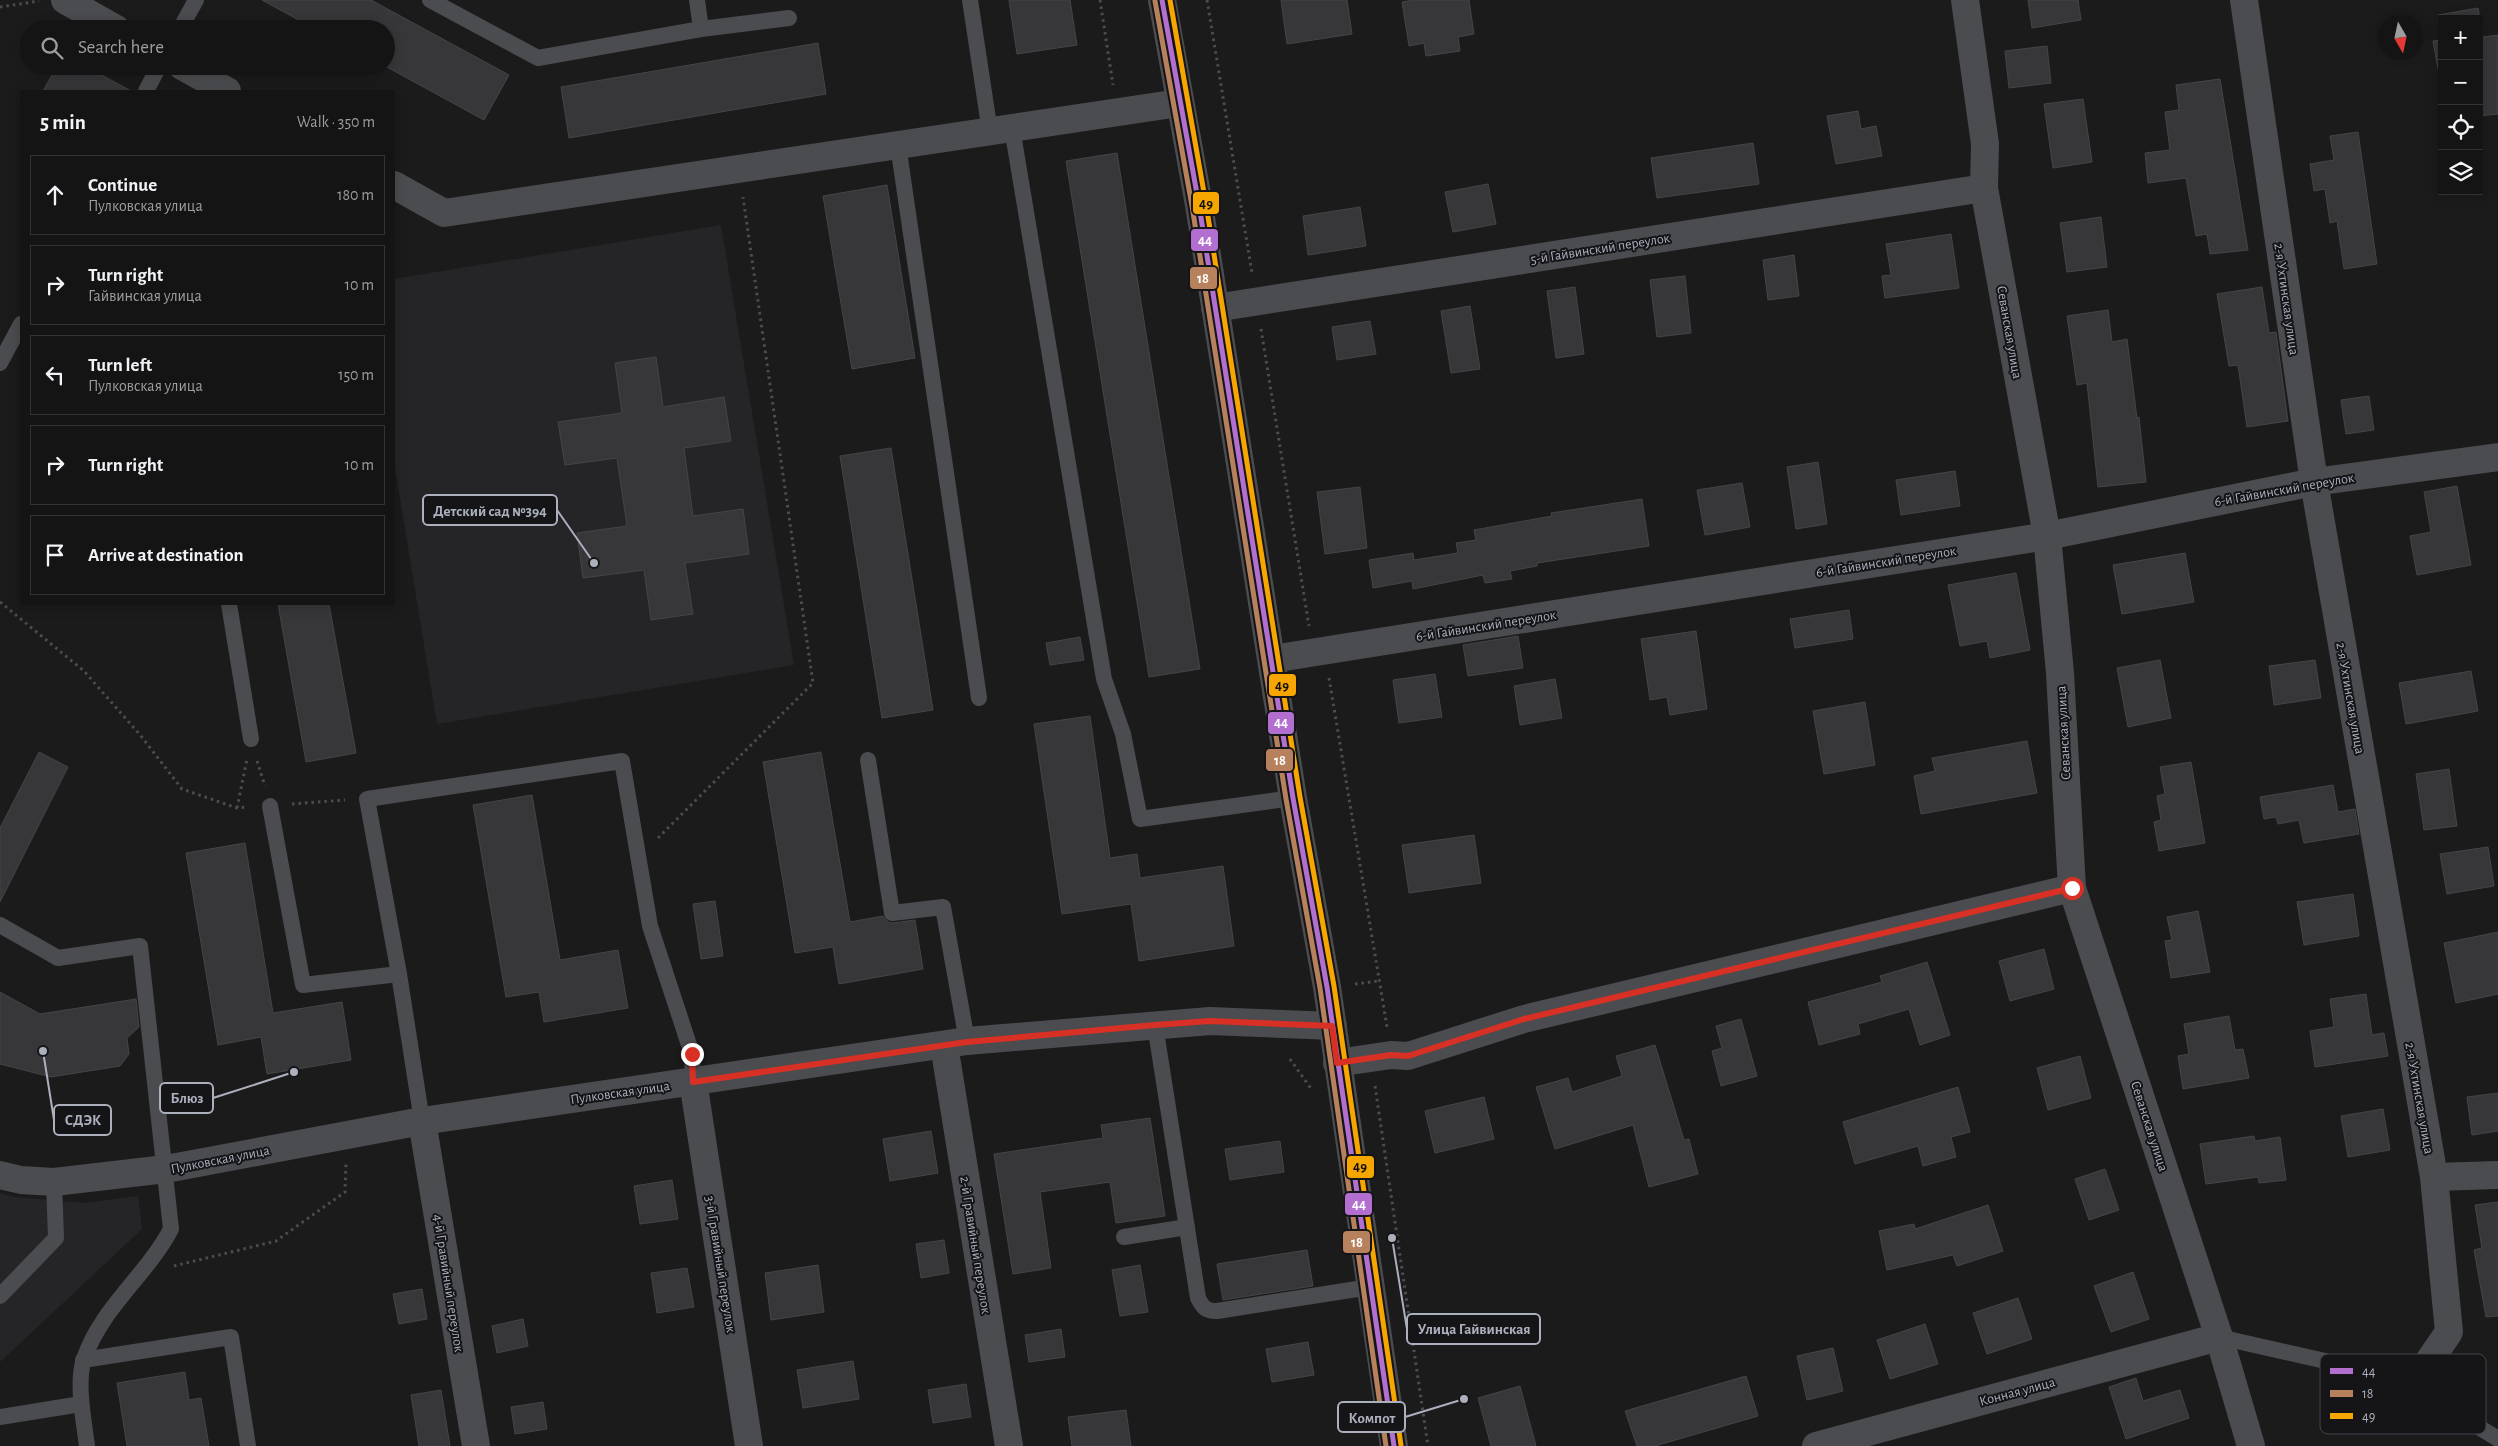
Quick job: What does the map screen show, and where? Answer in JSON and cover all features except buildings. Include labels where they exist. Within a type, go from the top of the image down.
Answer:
[{"type":"street","points":[[64,0],[100,20]]},
{"type":"street","points":[[1162,0],[1179,103],[1199,205],[1272,659],[1292,798],[1332,1026],[1394,1446]]},
{"type":"street","name":"Севанская улица","points":[[1966,0],[1985,144],[1984,188],[2047,536],[2060,673],[2072,888],[2219,1336],[2251,1446]]},
{"type":"street","name":"2-я Ухтинская улица","points":[[2244,0],[2314,482],[2434,1177],[2449,1332],[2434,1354]]},
{"type":"street","points":[[198,75],[225,90]]},
{"type":"street","points":[[395,186],[444,213],[1179,103]]},
{"type":"street","name":"5-й Гайвинский переулок","points":[[1216,308],[1984,188]]},
{"type":"street","name":"6-й Гайвинский переулок","points":[[1272,659],[2047,536],[2314,482],[2498,457]]},
{"type":"street","points":[[1337,1063],[1381,1057],[1408,1056],[1524,1019],[2072,888]]},
{"type":"street","name":"Пулковская улица","points":[[0,1175],[21,1180],[54,1182],[166,1169],[422,1121],[955,1043],[1210,1021],[1332,1026]]},
{"type":"street","name":"2-й Гравийный переулок","points":[[955,1043],[1009,1446]]},
{"type":"street","name":"3-й Гравийный переулок","points":[[693,1082],[750,1446]]},
{"type":"street","name":"4-й Гравийный переулок","points":[[422,1121],[476,1446]]},
{"type":"street","points":[[2434,1177],[2498,1176]]},
{"type":"street","name":"Конная улица","points":[[1818,1446],[2219,1336]]},
{"type":"lane","points":[[185,20],[196,0]]},
{"type":"lane","points":[[430,0],[538,58],[701,29],[789,18]]},
{"type":"lane","points":[[696,0],[701,29]]},
{"type":"lane","points":[[970,0],[1001,130],[1104,679],[1123,734],[1140,819],[1292,798]]},
{"type":"lane","points":[[147,90],[154,75]]},
{"type":"lane","points":[[898,145],[979,698]]},
{"type":"lane","points":[[0,364],[20,326]]},
{"type":"lane","points":[[229,605],[251,739]]},
{"type":"lane","points":[[868,760],[892,913],[943,907],[955,1043]]},
{"type":"lane","points":[[422,1121],[399,974],[367,799],[622,761],[650,926],[692,1054],[693,1082]]},
{"type":"lane","points":[[270,806],[302,986],[399,974]]},
{"type":"lane","points":[[0,925],[58,958],[140,946],[166,1169],[171,1229],[102,1323],[83,1360],[81,1404],[87,1446]]},
{"type":"lane","points":[[1155,1025],[1198,1298],[1202,1306],[1207,1311],[1217,1311],[1370,1287]]},
{"type":"lane","points":[[0,1296],[56,1238],[54,1182]]},
{"type":"lane","points":[[1124,1237],[1187,1227]]},
{"type":"lane","points":[[83,1360],[231,1336],[248,1446]]},
{"type":"lane","points":[[2219,1336],[2320,1359]]},
{"type":"lane","points":[[0,1417],[81,1404]]},
{"type":"lane","points":[[2486,1432],[2498,1439]]},
{"type":"path","points":[[0,7],[44,0]]},
{"type":"path","points":[[1100,0],[1117,113]]},
{"type":"path","points":[[1207,0],[1313,652],[1327,664],[1379,981],[1381,1057],[1428,1446]]},
{"type":"path","points":[[639,858],[814,683],[739,169]]},
{"type":"path","points":[[0,602],[84,671],[141,736],[182,789],[237,808],[367,799]]},
{"type":"path","points":[[237,808],[251,739]]},
{"type":"path","points":[[251,739],[270,806]]},
{"type":"path","points":[[1348,984],[1379,981]]},
{"type":"path","points":[[1290,1059],[1313,1092]]},
{"type":"path","points":[[139,1273],[205,1260],[276,1241],[345,1192],[346,1154]]},
{"type":"shaded area","points":[[721,225],[794,665],[437,724],[395,468],[395,279]]},
{"type":"shaded area","points":[[0,1193],[14,1197],[85,1203],[138,1196],[142,1229],[0,1362]]},
{"type":"transit line","name":"44","points":[[1162,0],[1199,205],[1293,798],[1327,987],[1394,1446]]},
{"type":"transit line","name":"49","points":[[1170,0],[1206,204],[1300,797],[1334,986],[1401,1445]]},
{"type":"transit line","name":"18","points":[[1155,1],[1192,206],[1286,799],[1320,988],[1386,1446]]},
{"type":"place","name":"Детский сад №394","points":[[594,563]]},
{"type":"place","name":"СДЭК","points":[[43,1051]]},
{"type":"place","name":"Блюз","points":[[294,1072]]},
{"type":"place","name":"Улица Гайвинская","points":[[1392,1238]]},
{"type":"place","name":"Компот","points":[[1464,1399]]},
{"type":"route","points":[[692,1054],[693,1082],[967,1042],[1210,1021],[1332,1026],[1337,1063],[1371,1060],[1391,1055],[1408,1056],[1524,1019],[2072,888]]}]
